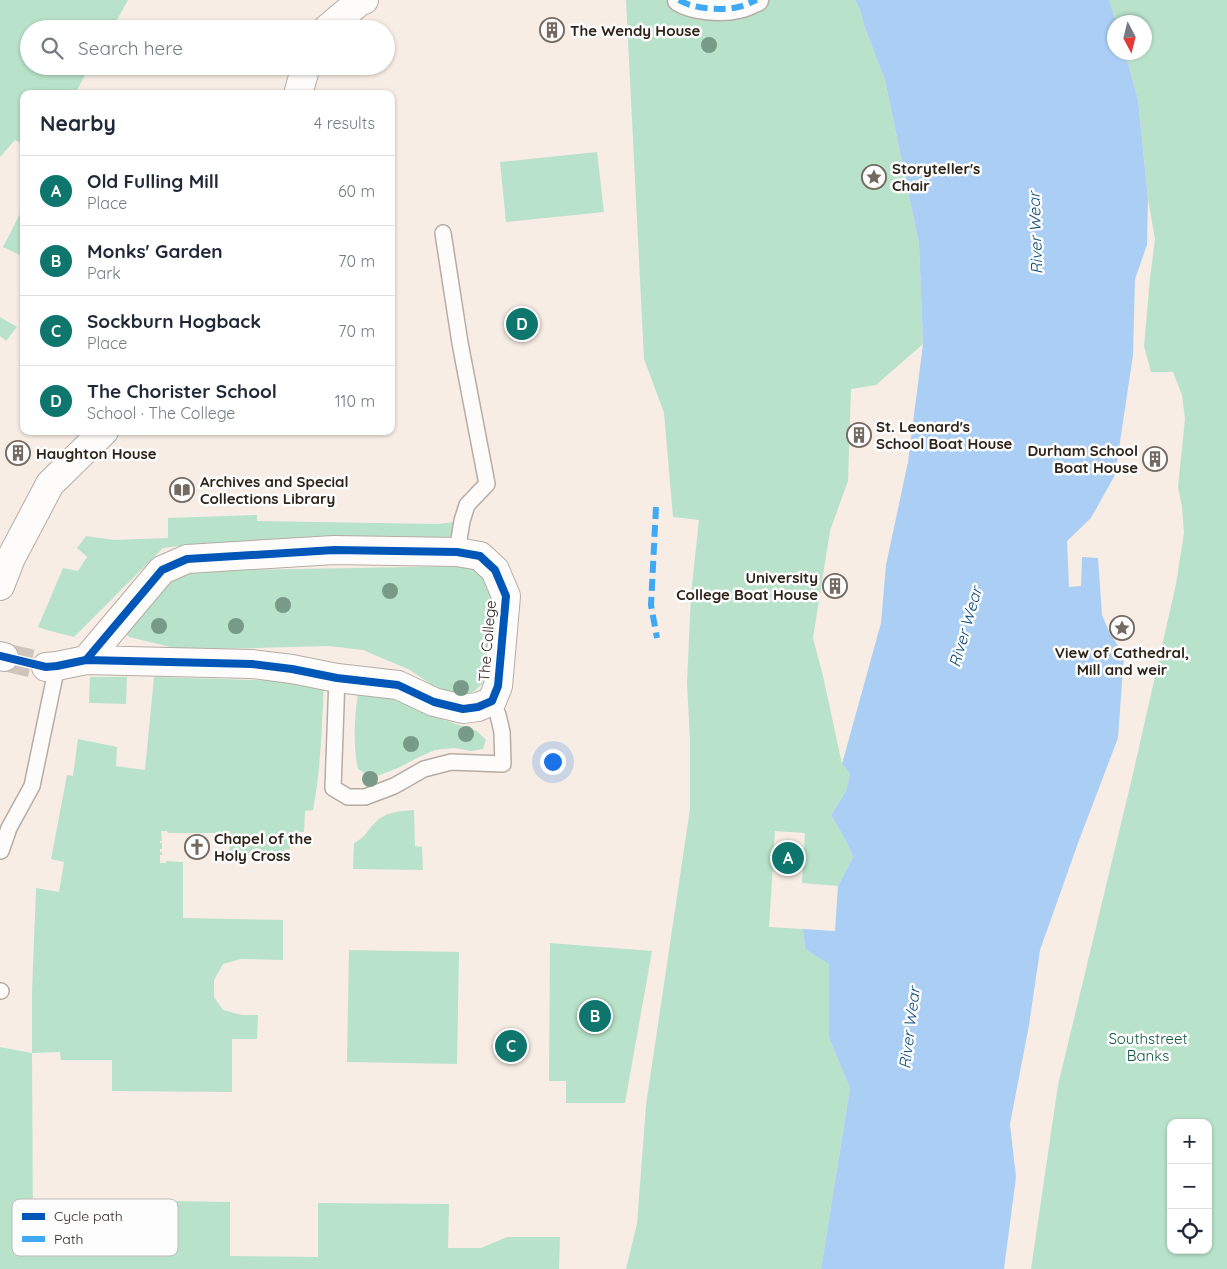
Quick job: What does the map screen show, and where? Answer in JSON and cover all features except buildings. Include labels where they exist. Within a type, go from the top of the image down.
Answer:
[{"type":"street","points":[[338,20],[360,1],[364,0]]},
{"type":"street","points":[[679,0],[685,4],[724,9],[738,7],[757,0]]},
{"type":"street","points":[[299,90],[303,75]]},
{"type":"street","points":[[0,586],[11,558],[50,484],[100,435]]},
{"type":"street","name":"The College","points":[[52,667],[86,660],[252,664],[292,669],[337,678],[398,685],[434,702],[463,709],[478,707],[492,701],[498,686],[506,596],[495,570],[480,556],[457,552],[334,550],[187,559],[162,570],[86,660]]},
{"type":"lane","points":[[443,233],[460,343],[487,484],[467,505],[462,520],[457,552]]},
{"type":"lane","points":[[1,851],[9,828],[32,786],[52,667]]},
{"type":"lane","name":"The College","points":[[337,678],[333,788],[348,797],[365,797],[394,786],[424,769],[451,762],[503,764],[502,732],[492,701]]},
{"type":"green space","points":[[0,0],[128,0],[117,20],[20,20],[20,75],[85,75],[77,90],[20,90],[20,143],[15,140],[0,157]]},
{"type":"green space","points":[[626,0],[855,0],[885,80],[919,244],[923,344],[876,385],[851,389],[848,481],[830,531],[813,638],[842,764],[850,774],[846,791],[831,815],[853,857],[838,886],[802,883],[805,833],[775,831],[769,927],[803,929],[805,949],[829,963],[829,1038],[850,1088],[821,1269],[626,1269],[637,1224],[646,1105],[690,809],[690,740],[687,683],[691,594],[699,520],[673,517],[664,413],[644,359]]},
{"type":"green space","name":"Southstreet Banks","points":[[1109,0],[1227,0],[1227,1269],[1031,1269],[1058,1085],[1132,778],[1176,584],[1184,533],[1182,506],[1178,487],[1185,419],[1182,395],[1173,372],[1151,372],[1144,346],[1155,239],[1148,199],[1138,99],[1127,60],[1152,60],[1152,15],[1114,15]]},
{"type":"green space","points":[[597,152],[604,212],[506,222],[500,162]]},
{"type":"green space","points":[[20,214],[20,255],[3,247]]},
{"type":"green space","points":[[0,317],[17,327],[6,341],[0,336]]},
{"type":"green space","points":[[257,515],[257,521],[439,524],[454,522],[451,541],[187,545],[163,548],[74,637],[38,627],[63,568],[78,571],[87,557],[77,548],[86,536],[114,540],[168,538],[168,518]]},
{"type":"green space","points":[[468,566],[483,575],[493,586],[490,653],[482,684],[472,693],[458,694],[435,687],[410,670],[363,650],[329,646],[183,650],[129,637],[125,632],[170,576],[188,571]]},
{"type":"green space","points":[[90,677],[127,677],[126,704],[89,703]]},
{"type":"green space","points":[[154,677],[324,682],[322,730],[313,810],[305,811],[304,832],[290,832],[290,849],[284,850],[284,856],[248,855],[245,851],[241,851],[238,855],[229,855],[230,831],[224,831],[224,833],[168,833],[167,831],[161,831],[162,841],[160,843],[162,843],[162,849],[160,849],[160,852],[162,852],[162,855],[160,855],[160,863],[166,863],[166,861],[183,862],[183,918],[283,920],[283,960],[241,959],[223,964],[214,980],[214,997],[223,1010],[242,1015],[258,1015],[257,1039],[232,1039],[232,1092],[112,1091],[112,1060],[61,1060],[60,1052],[32,1053],[36,888],[59,892],[64,862],[51,859],[67,775],[73,776],[78,739],[117,747],[116,766],[145,770]]},
{"type":"green space","points":[[368,687],[418,706],[438,718],[477,731],[486,740],[483,749],[471,751],[454,748],[435,750],[377,776],[368,775],[358,769],[355,751],[355,731],[358,694]]},
{"type":"green space","points":[[414,810],[415,846],[422,847],[423,870],[353,869],[354,843],[364,836],[382,817],[397,812]]},
{"type":"green space","points":[[550,943],[652,951],[625,1103],[566,1103],[566,1081],[549,1081]]},
{"type":"green space","points":[[349,950],[459,952],[457,1064],[347,1062]]},
{"type":"green space","points":[[0,1047],[32,1053],[33,1199],[12,1199],[12,1256],[178,1256],[178,1201],[230,1202],[230,1256],[318,1257],[318,1203],[449,1204],[448,1248],[481,1248],[507,1237],[560,1237],[559,1269],[0,1269]]},
{"type":"water","name":"River Wear","points":[[855,0],[1109,0],[1114,15],[1107,15],[1107,60],[1127,60],[1138,99],[1148,199],[1147,245],[1135,279],[1133,355],[1115,475],[1091,518],[1067,541],[1069,587],[1081,586],[1082,557],[1098,558],[1102,615],[1110,634],[1124,654],[1118,738],[1040,950],[1029,1025],[1010,1124],[1016,1177],[1004,1269],[821,1269],[850,1088],[829,1038],[829,964],[805,949],[803,929],[835,931],[838,886],[853,857],[831,815],[846,791],[850,774],[842,764],[881,623],[886,565],[908,462],[923,344],[919,244],[885,80]]},
{"type":"tunnel","points":[[4,657],[46,667]]},
{"type":"marked path","points":[[679,0],[700,7],[716,9],[741,6],[757,0]]},
{"type":"marked path","points":[[656,507],[651,605],[657,638]]},
{"type":"cycle path","points":[[0,656],[46,667],[86,660],[252,664],[292,669],[337,678],[398,685],[434,702],[463,709],[478,707],[492,701],[498,686],[506,596],[495,570],[480,556],[457,552],[334,550],[187,559],[162,570],[86,660]]},
{"type":"place","name":"The Wendy House","points":[[552,30]]},
{"type":"place","name":"Storyteller's Chair","points":[[874,177]]},
{"type":"place","name":"The Chorister School","points":[[522,324]]},
{"type":"place","name":"St. Leonard's School Boat House","points":[[859,435]]},
{"type":"place","name":"Haughton House","points":[[18,453]]},
{"type":"place","name":"Durham School Boat House","points":[[1155,459]]},
{"type":"place","name":"Archives and Special Collections Library","points":[[182,490]]},
{"type":"place","name":"University College Boat House","points":[[835,586]]},
{"type":"place","name":"View of Cathedral, Mill and weir","points":[[1122,628]]},
{"type":"place","name":"Chapel of the Holy Cross","points":[[197,847]]},
{"type":"place","name":"Old Fulling Mill","points":[[788,858]]},
{"type":"place","name":"Monks' Garden","points":[[595,1016]]},
{"type":"place","name":"Sockburn Hogback","points":[[511,1046]]}]
